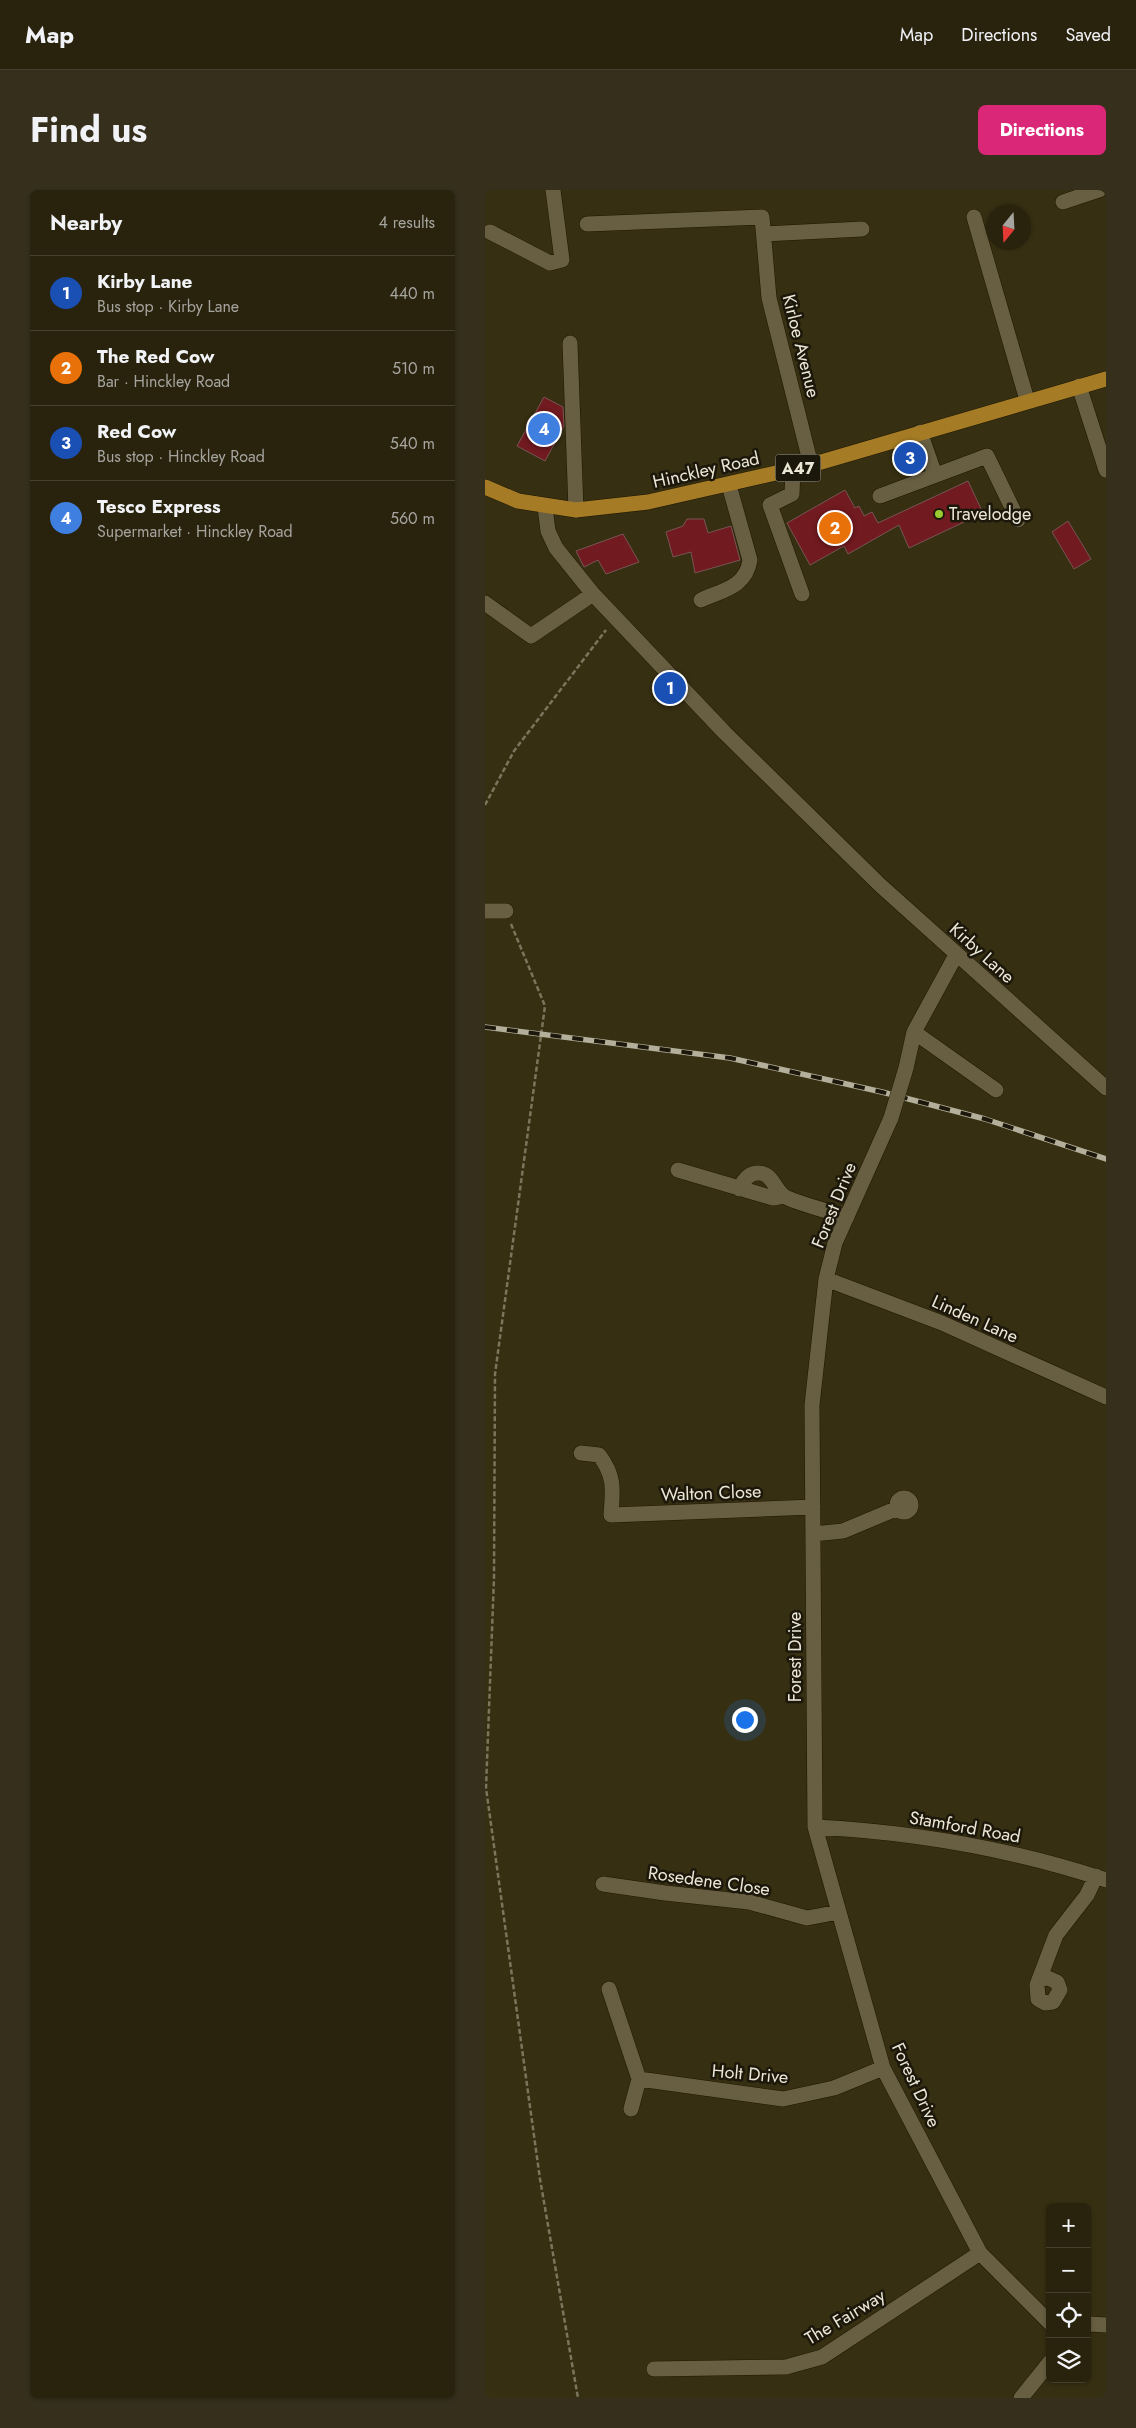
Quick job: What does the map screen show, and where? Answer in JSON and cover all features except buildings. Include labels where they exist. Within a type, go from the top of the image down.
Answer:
[{"type":"main road","name":"Hinckley Road","points":[[485,487],[517,501],[545,507],[576,510],[648,502],[811,465],[1027,400],[1106,379]]},
{"type":"street","points":[[490,232],[550,263],[562,260],[553,190]]},
{"type":"street","points":[[1063,202],[1099,190]]},
{"type":"street","name":"Kirloe Avenue","points":[[587,224],[762,217],[769,298],[811,465]]},
{"type":"street","points":[[974,217],[1027,400]]},
{"type":"street","points":[[764,234],[862,229]]},
{"type":"street","points":[[570,343],[576,510]]},
{"type":"street","points":[[1079,386],[1106,470]]},
{"type":"street","points":[[920,432],[935,475]]},
{"type":"street","points":[[880,496],[987,456],[1018,520]]},
{"type":"street","points":[[793,469],[792,494],[770,505],[802,594]]},
{"type":"street","points":[[701,600],[740,582],[749,568],[750,560],[729,485]]},
{"type":"street","name":"Kirby Lane","points":[[545,507],[548,530],[556,548],[593,594],[725,733],[880,885],[1106,1088]]},
{"type":"street","points":[[485,603],[531,636],[593,594]]},
{"type":"street","points":[[485,911],[506,911]]},
{"type":"street","name":"Forest Drive","points":[[956,955],[914,1032],[891,1118],[835,1242],[826,1279],[812,1405],[815,1826],[883,2068],[980,2253],[1046,2319]]},
{"type":"street","points":[[914,1032],[996,1090]]},
{"type":"street","points":[[678,1170],[773,1198],[784,1196],[847,1216]]},
{"type":"street","points":[[739,1189],[752,1174],[759,1173],[771,1180],[784,1196]]},
{"type":"street","name":"Linden Lane","points":[[826,1279],[943,1323],[1106,1397]]},
{"type":"street","name":"Walton Close","points":[[581,1453],[599,1454],[607,1466],[613,1484],[611,1515],[813,1508]]},
{"type":"street","points":[[813,1534],[843,1530],[898,1508]]},
{"type":"street","name":"Stamford Road","points":[[815,1826],[879,1830],[973,1846],[1054,1863],[1101,1878]]},
{"type":"street","points":[[1040,1979],[1056,1935],[1101,1878]]},
{"type":"street","name":"Rosedene Close","points":[[603,1884],[665,1894],[749,1902],[807,1918],[839,1912]]},
{"type":"street","points":[[609,1989],[639,2079],[631,2109]]},
{"type":"street","name":"Holt Drive","points":[[639,2079],[783,2099],[834,2088],[883,2068]]},
{"type":"street","name":"The Fairway","points":[[654,2369],[786,2367],[821,2357],[980,2253]]},
{"type":"street","points":[[1091,2324],[1106,2325]]},
{"type":"street","points":[[1021,2398],[1046,2367]]},
{"type":"path","points":[[485,805],[514,752],[615,618]]},
{"type":"path","points":[[506,911],[545,1006],[495,1374],[494,1578],[486,1788],[540,2180],[578,2398]]},
{"type":"railway","points":[[485,1027],[730,1058],[882,1092],[985,1119],[1106,1159]]},
{"type":"place","name":"Tesco Express","points":[[544,429]]},
{"type":"place","name":"Red Cow","points":[[910,458]]},
{"type":"place","name":"Travelodge","points":[[939,514]]},
{"type":"place","name":"The Red Cow","points":[[835,528]]},
{"type":"place","name":"Kirby Lane","points":[[670,688]]}]
